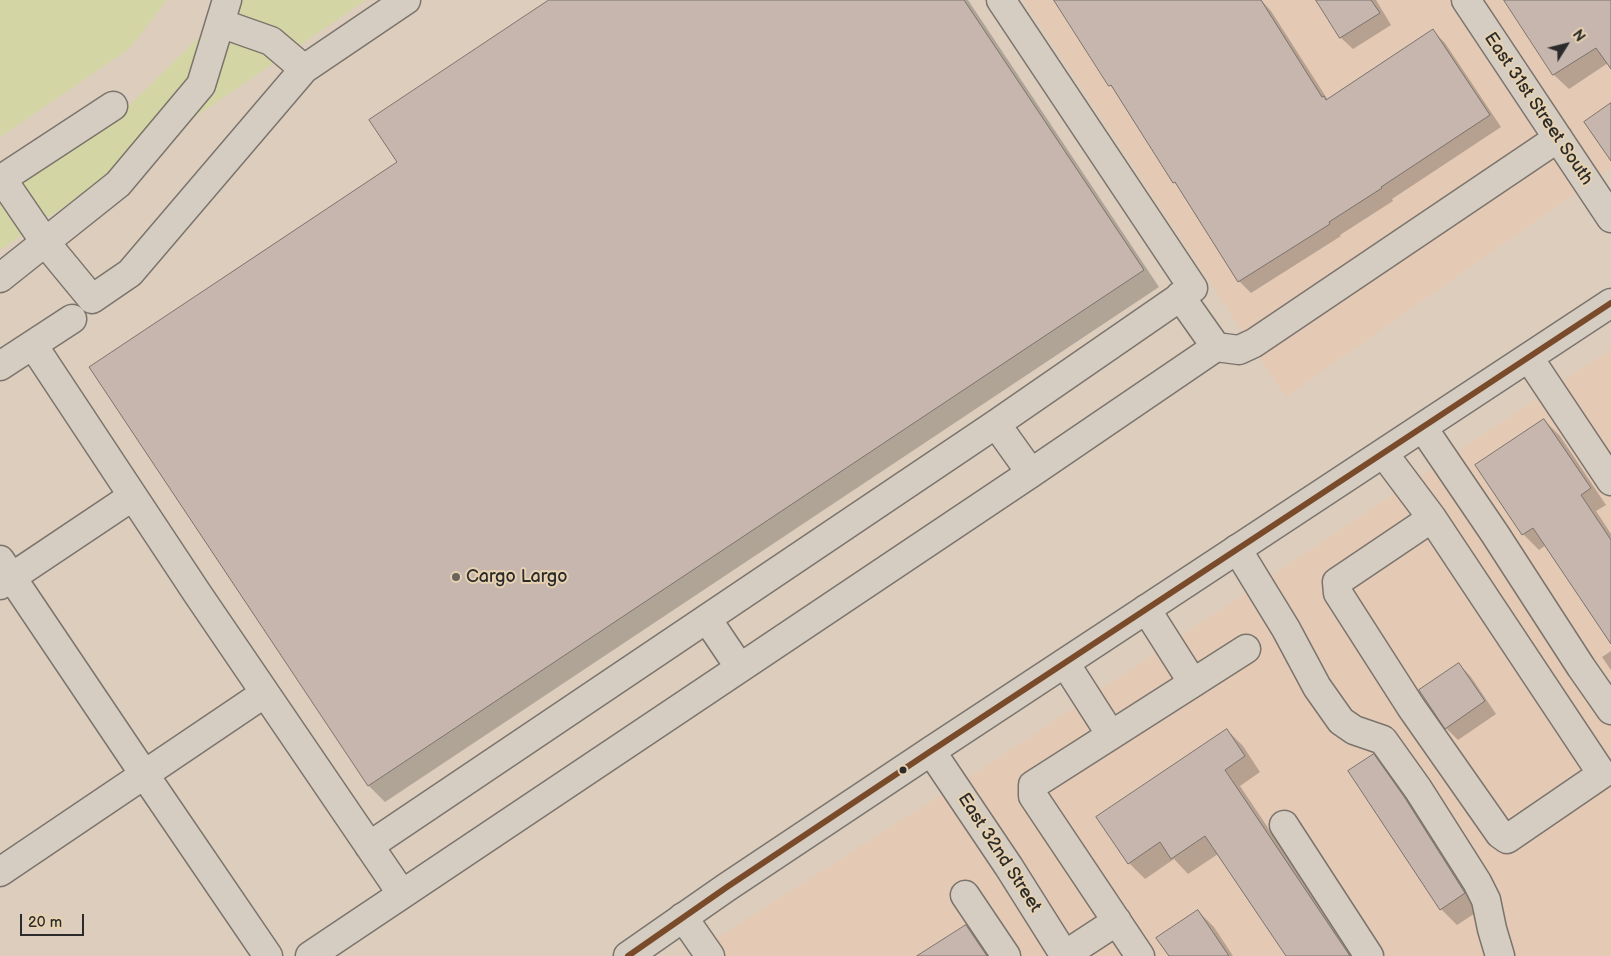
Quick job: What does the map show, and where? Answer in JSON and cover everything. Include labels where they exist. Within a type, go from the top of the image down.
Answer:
[{"type":"main road","points":[[113,106],[1,180],[45,242],[92,299],[130,273],[304,69],[406,0]]},
{"type":"main road","points":[[369,846],[996,424],[1193,288],[1001,0]]},
{"type":"main road","name":"East 31st Street South","points":[[1466,0],[1611,218]]},
{"type":"main road","points":[[0,278],[118,184],[201,85],[224,12],[271,41],[304,69]]},
{"type":"main road","points":[[310,956],[1216,347],[1239,350],[1254,343],[1558,138]]},
{"type":"main road","points":[[1180,296],[1216,347]]},
{"type":"main road","points":[[628,956],[931,751],[1611,303]]},
{"type":"main road","points":[[0,366],[72,319]]},
{"type":"main road","points":[[33,345],[265,693],[402,894]]},
{"type":"main road","points":[[1529,358],[1611,481]]},
{"type":"main road","points":[[996,424],[1031,473]]},
{"type":"main road","points":[[1423,428],[1611,710]]},
{"type":"main road","points":[[1384,454],[1432,518],[1607,771],[1508,840],[1500,834],[1411,706],[1338,593],[1336,582],[1432,518]]},
{"type":"main road","points":[[133,496],[4,574],[268,956]]},
{"type":"main road","points":[[1237,549],[1286,629],[1317,687],[1341,721],[1354,730],[1384,740],[1418,789],[1477,882],[1486,900],[1500,956]]},
{"type":"main road","points":[[1146,609],[1193,683]]},
{"type":"main road","points":[[707,619],[740,668]]},
{"type":"main road","points":[[1140,956],[1033,796],[1033,785],[1246,649]]},
{"type":"main road","points":[[1065,663],[1111,735]]},
{"type":"main road","points":[[0,872],[265,693]]},
{"type":"main road","name":"East 32nd Street","points":[[931,751],[1009,866],[1065,956]]},
{"type":"main road","points":[[1284,825],[1369,956]]},
{"type":"main road","points":[[964,896],[1006,956]]},
{"type":"main road","points":[[683,918],[710,956]]},
{"type":"main road","points":[[1065,956],[1117,921]]},
{"type":"shaded area","points":[[1023,0],[1611,0],[1611,168],[1286,397]]},
{"type":"shaded area","points":[[1611,349],[1611,956],[689,956],[1000,757]]},
{"type":"green space","points":[[0,0],[167,0],[129,49],[0,137]]},
{"type":"green space","points":[[219,0],[366,0],[0,250],[0,197],[133,102],[203,33]]},
{"type":"building","name":"Cargo Largo","points":[[549,0],[964,0],[1144,270],[368,786],[89,367],[397,162],[369,120]]},
{"type":"building","points":[[1054,0],[1261,0],[1322,97],[1324,96],[1326,100],[1433,29],[1490,115],[1329,222],[1330,224],[1238,282],[1175,182],[1173,183]]},
{"type":"building","points":[[1316,0],[1371,0],[1380,13],[1340,38]]},
{"type":"building","points":[[1504,0],[1611,0],[1611,69],[1596,48],[1553,75]]},
{"type":"building","points":[[1611,103],[1611,161],[1584,122]]},
{"type":"building","points":[[1544,419],[1591,488],[1581,495],[1611,540],[1611,644],[1533,528],[1522,535],[1475,465]]},
{"type":"building","points":[[1459,663],[1485,701],[1445,729],[1419,690]]},
{"type":"building","points":[[1227,729],[1245,756],[1225,770],[1350,956],[1286,956],[1205,836],[1171,859],[1160,842],[1128,864],[1096,817]]},
{"type":"building","points":[[1374,754],[1405,798],[1465,893],[1440,910],[1348,771]]},
{"type":"building","points":[[1198,910],[1229,956],[1169,956],[1156,938]]},
{"type":"building","points":[[966,925],[987,956],[917,956]]},
{"type":"transit line","points":[[628,956],[727,887],[931,751],[1611,303]]},
{"type":"place","name":"Cargo Largo","points":[[456,577]]}]
